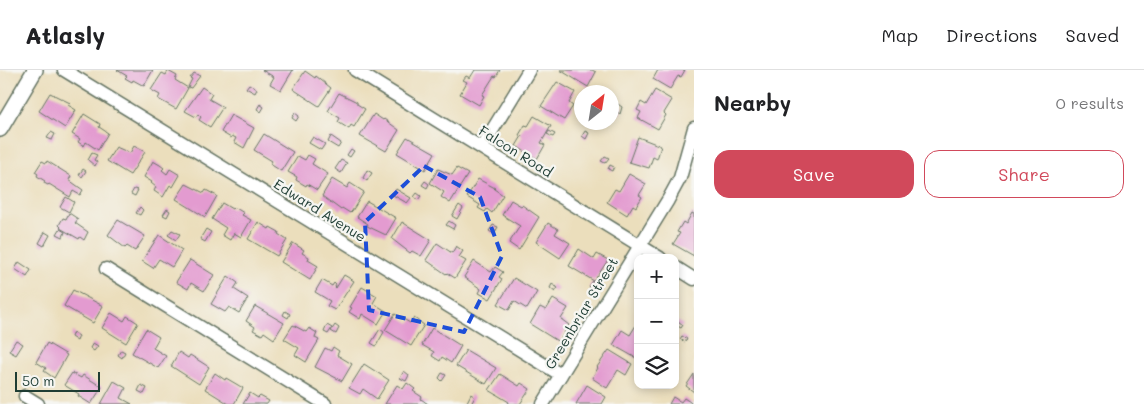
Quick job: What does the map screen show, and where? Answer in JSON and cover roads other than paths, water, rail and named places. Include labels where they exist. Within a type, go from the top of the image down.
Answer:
[{"type":"street","points":[[0,129],[36,70]]},
{"type":"street","name":"Edward Avenue","points":[[64,70],[561,375]]},
{"type":"street","name":"Falcon Road","points":[[356,70],[654,254]]},
{"type":"street","points":[[482,148],[529,70]]},
{"type":"street","name":"Greenbriar Street","points":[[543,404],[668,200],[680,178],[694,128]]},
{"type":"street","points":[[106,269],[325,404]]},
{"type":"street","points":[[679,269],[694,278]]},
{"type":"street","points":[[25,396],[38,404]]}]
